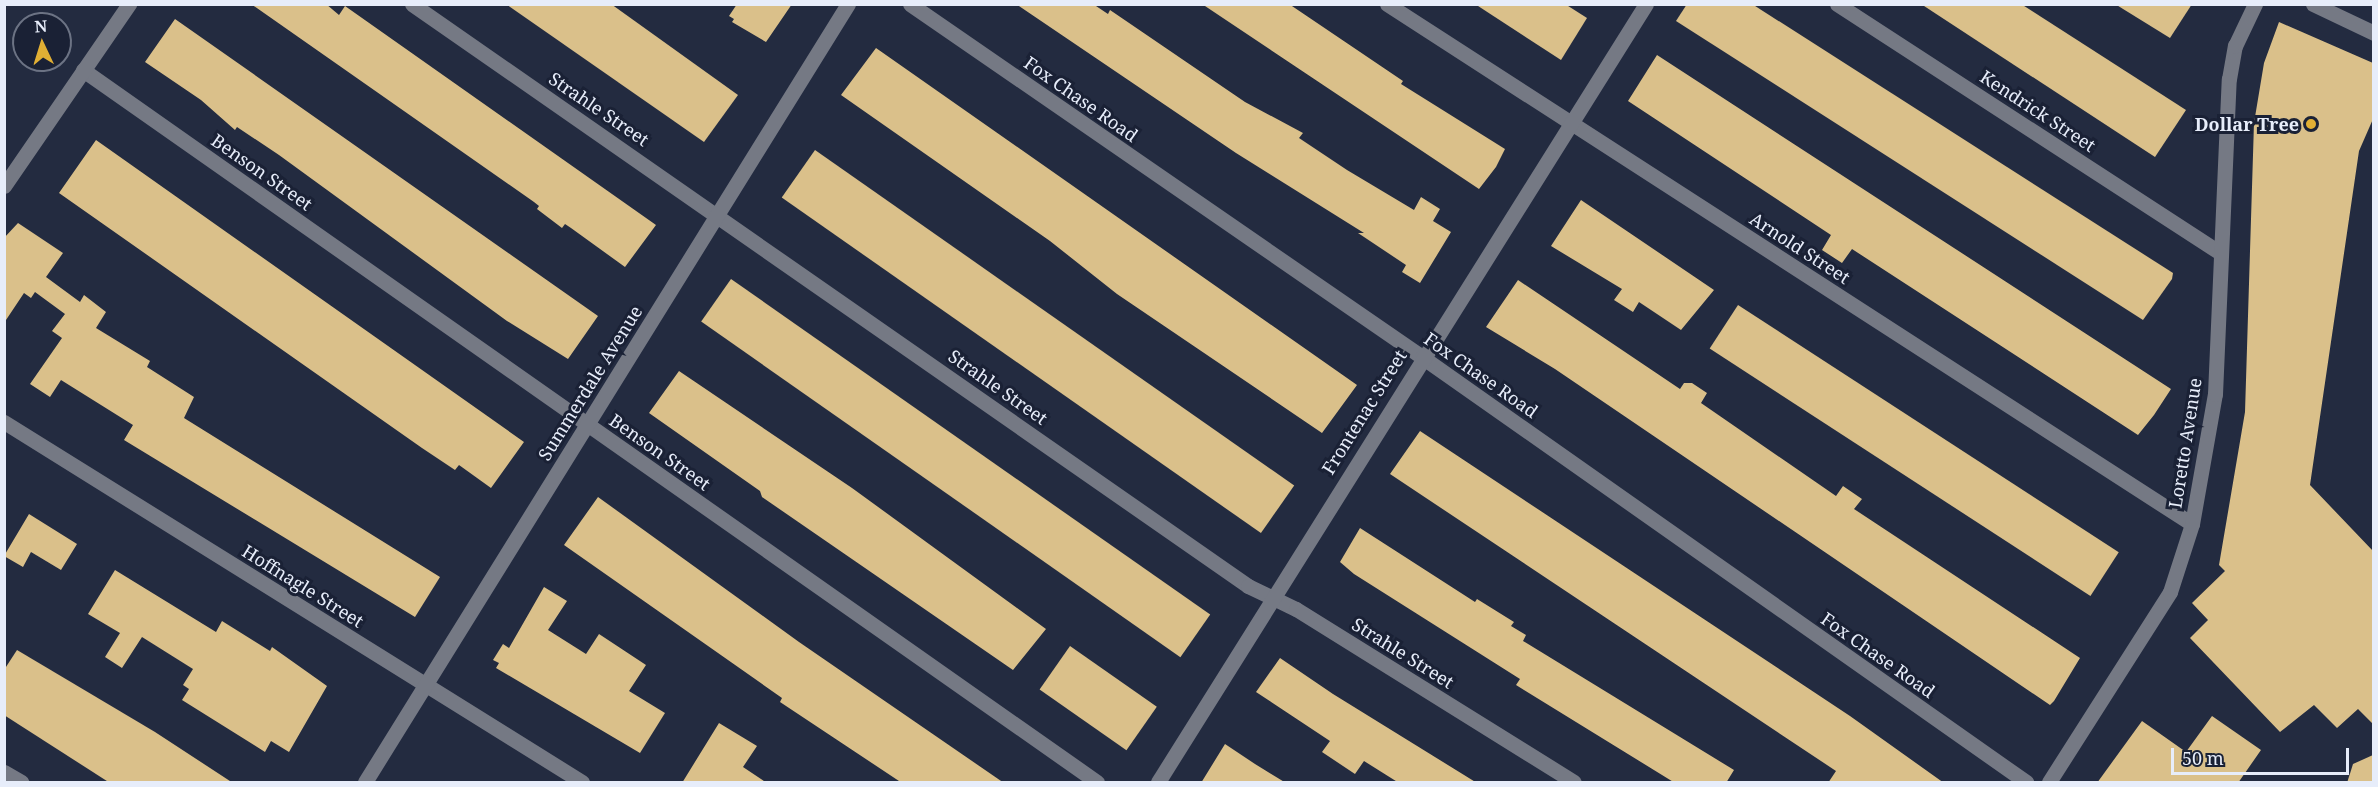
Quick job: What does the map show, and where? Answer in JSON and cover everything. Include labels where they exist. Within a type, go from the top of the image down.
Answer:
[{"type":"street","points":[[4,186],[129,4]]},
{"type":"street","name":"Strahle Street","points":[[412,4],[1271,599],[1296,609],[1574,783]]},
{"type":"street","name":"Summerdale Avenue","points":[[365,783],[848,4]]},
{"type":"street","name":"Fox Chase Road","points":[[910,4],[1422,357],[2026,783]]},
{"type":"street","name":"Arnold Street","points":[[1387,4],[2192,524]]},
{"type":"street","name":"Frontenac Street","points":[[1158,783],[1422,357],[1646,4]]},
{"type":"street","name":"Kendrick Street","points":[[1837,4],[2218,251]]},
{"type":"street","name":"Loretto Avenue","points":[[2049,783],[2170,592],[2192,524],[2215,394],[2218,251],[2229,79],[2235,46],[2255,4]]},
{"type":"street","points":[[2313,4],[2373,33]]},
{"type":"street","name":"Benson Street","points":[[83,70],[1097,783]]},
{"type":"street","name":"Hoffnagle Street","points":[[4,422],[582,783]]},
{"type":"street","points":[[4,772],[21,783]]},
{"type":"building","points":[[251,4],[326,4],[339,15],[345,6],[656,225],[625,267],[565,224],[562,228],[537,209],[539,206],[534,202]]},
{"type":"building","points":[[506,4],[611,4],[738,95],[704,142]]},
{"type":"building","points":[[737,4],[792,4],[766,42],[732,22],[734,19],[729,16]]},
{"type":"building","points":[[1016,4],[1093,4],[1108,14],[1110,10],[1245,102],[1303,133],[1299,138],[1347,170],[1414,210],[1421,197],[1440,209],[1433,221],[1451,232],[1420,283],[1402,272],[1406,265],[1358,233],[1364,233],[1236,153]]},
{"type":"building","points":[[1202,4],[1289,4],[1403,81],[1401,84],[1505,149],[1496,167],[1479,189]]},
{"type":"building","points":[[1475,4],[1565,4],[1587,18],[1561,60]]},
{"type":"building","points":[[1687,4],[1752,4],[2173,273],[2172,279],[2143,320],[1676,21]]},
{"type":"building","points":[[1921,4],[2021,4],[2186,110],[2155,157]]},
{"type":"building","points":[[2115,4],[2192,4],[2170,38]]},
{"type":"building","points":[[175,19],[598,316],[568,359],[507,321],[279,155],[237,127],[235,130],[201,100],[145,62]]},
{"type":"building","points":[[2279,22],[2373,63],[2373,119],[2359,151],[2310,485],[2373,551],[2373,724],[2358,709],[2337,728],[2314,705],[2280,732],[2190,638],[2208,620],[2192,603],[2225,571],[2219,565],[2245,412],[2254,123],[2264,63]]},
{"type":"building","points":[[876,48],[1357,385],[1322,433],[1117,294],[1050,241],[841,95]]},
{"type":"building","points":[[1657,55],[2171,389],[2154,415],[2138,435],[1852,249],[1842,263],[1822,250],[1831,235],[1628,101]]},
{"type":"building","points":[[96,140],[524,442],[491,488],[459,465],[455,470],[422,448],[59,193]]},
{"type":"building","points":[[815,150],[1294,486],[1261,533],[782,198]]},
{"type":"building","points":[[1581,200],[1714,290],[1681,330],[1639,302],[1633,312],[1614,300],[1622,289],[1551,246]]},
{"type":"building","points":[[18,223],[63,253],[46,277],[80,302],[84,295],[106,312],[96,328],[150,361],[147,367],[194,397],[184,418],[440,577],[415,617],[124,440],[133,425],[61,380],[50,397],[30,384],[62,338],[52,331],[65,314],[35,292],[31,298],[24,293],[4,323],[4,238]]},
{"type":"building","points":[[731,279],[1210,615],[1180,657],[701,322]]},
{"type":"building","points":[[1518,280],[1680,389],[1684,383],[1692,383],[1707,393],[1701,403],[1836,496],[1843,486],[1862,499],[1854,509],[2080,658],[2054,701],[2050,705],[1555,369],[1486,327]]},
{"type":"building","points":[[1738,305],[2119,552],[2090,596],[1710,349]]},
{"type":"building","points":[[679,371],[852,488],[1046,629],[1013,670],[762,497],[760,491],[649,413]]},
{"type":"building","points":[[1420,431],[1850,716],[1944,783],[1828,783],[1836,771],[1390,474]]},
{"type":"building","points":[[598,497],[799,642],[1004,783],[902,783],[780,702],[782,698],[564,545]]},
{"type":"building","points":[[29,514],[77,544],[61,570],[31,552],[23,567],[4,556]]},
{"type":"building","points":[[1360,528],[1475,602],[1477,599],[1514,622],[1511,626],[1526,635],[1523,641],[1734,770],[1726,783],[1675,783],[1516,685],[1520,679],[1354,574],[1340,562]]},
{"type":"building","points":[[115,570],[216,632],[222,621],[270,651],[272,647],[327,686],[289,752],[271,741],[265,752],[182,700],[189,689],[183,685],[193,669],[142,637],[122,668],[105,657],[120,633],[88,614]]},
{"type":"building","points":[[544,587],[567,601],[548,630],[586,654],[599,634],[646,665],[629,691],[665,713],[640,753],[496,668],[499,663],[493,660],[503,644],[509,648]]},
{"type":"building","points":[[1070,646],[1157,707],[1126,750],[1040,689]]},
{"type":"building","points":[[17,650],[155,732],[233,783],[110,783],[4,715],[4,670]]},
{"type":"building","points":[[1280,658],[1333,694],[1477,783],[1399,783],[1364,761],[1355,774],[1322,752],[1330,741],[1256,692]]},
{"type":"building","points":[[2212,716],[2261,750],[2238,783],[2097,783],[2142,721],[2186,752]]},
{"type":"building","points":[[719,723],[757,746],[743,767],[767,783],[682,783]]},
{"type":"building","points":[[1225,744],[1255,764],[1286,783],[1201,783]]},
{"type":"building","points":[[2373,755],[2373,783],[2347,783],[2353,764]]},
{"type":"place","name":"Dollar Tree","points":[[2311,124]]}]
